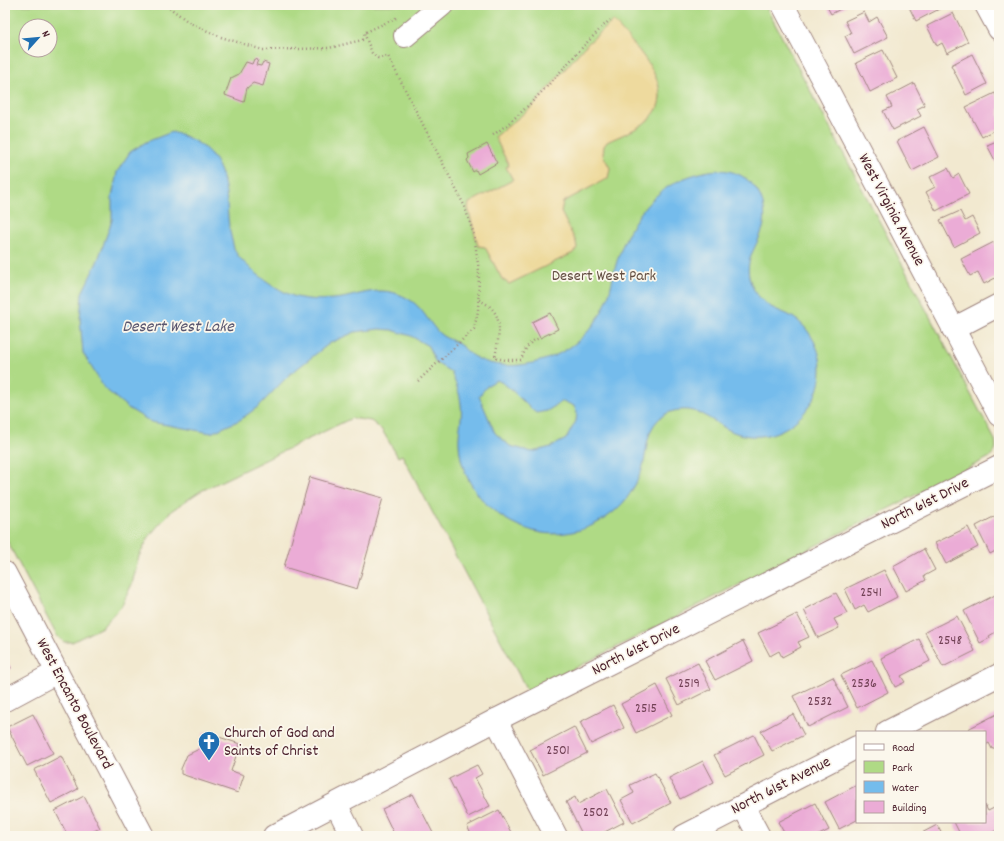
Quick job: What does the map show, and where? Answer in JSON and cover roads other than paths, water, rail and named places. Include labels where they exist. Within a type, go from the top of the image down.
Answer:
[{"type":"street","points":[[401,27],[442,5]]},
{"type":"street","name":"West Virginia Avenue","points":[[783,5],[999,415]]},
{"type":"street","points":[[986,5],[999,29]]},
{"type":"street","points":[[953,329],[999,305]]},
{"type":"street","name":"North 61st Drive","points":[[274,836],[496,720],[999,467]]},
{"type":"street","name":"West Encanto Boulevard","points":[[5,573],[143,836]]},
{"type":"street","points":[[5,700],[57,672]]},
{"type":"street","points":[[889,731],[999,675]]},
{"type":"street","points":[[496,720],[556,836]]},
{"type":"street","name":"North 61st Avenue","points":[[684,836],[856,748]]},
{"type":"street","points":[[336,804],[352,836]]},
{"type":"street","points":[[743,806],[759,836]]},
{"type":"water","name":"Desert West Lake","points":[[172,132],[197,142],[213,157],[219,166],[223,177],[229,228],[236,253],[251,269],[265,280],[293,296],[305,299],[318,300],[342,298],[377,291],[398,294],[418,306],[441,335],[458,343],[473,356],[489,363],[508,366],[534,363],[559,354],[580,339],[589,330],[606,302],[615,268],[626,239],[641,212],[651,201],[675,182],[690,176],[714,170],[738,174],[751,183],[756,190],[763,204],[764,212],[763,228],[750,259],[748,273],[752,286],[765,303],[799,321],[811,335],[820,358],[821,374],[817,390],[810,405],[800,417],[787,427],[772,434],[756,436],[732,432],[695,411],[680,410],[664,415],[658,420],[651,430],[641,472],[636,483],[622,504],[610,515],[583,529],[573,532],[552,534],[526,529],[511,522],[485,503],[467,476],[461,461],[459,439],[461,404],[451,372],[436,363],[428,346],[411,336],[392,330],[379,329],[355,332],[330,343],[289,375],[259,406],[240,420],[211,433],[151,422],[128,408],[104,388],[83,353],[80,319],[82,293],[98,260],[112,220],[112,197],[117,172],[130,152],[146,142]],"holes":[[[497,380],[512,390],[536,413],[547,411],[563,401],[574,406],[577,413],[576,421],[566,439],[551,447],[532,452],[510,446],[495,433],[479,396],[488,385]]]},
{"type":"place","name":"Church of God and Saints of Christ","points":[[209,762]]},
{"type":"park label","name":"Desert West Park","points":[[604,276]]}]
